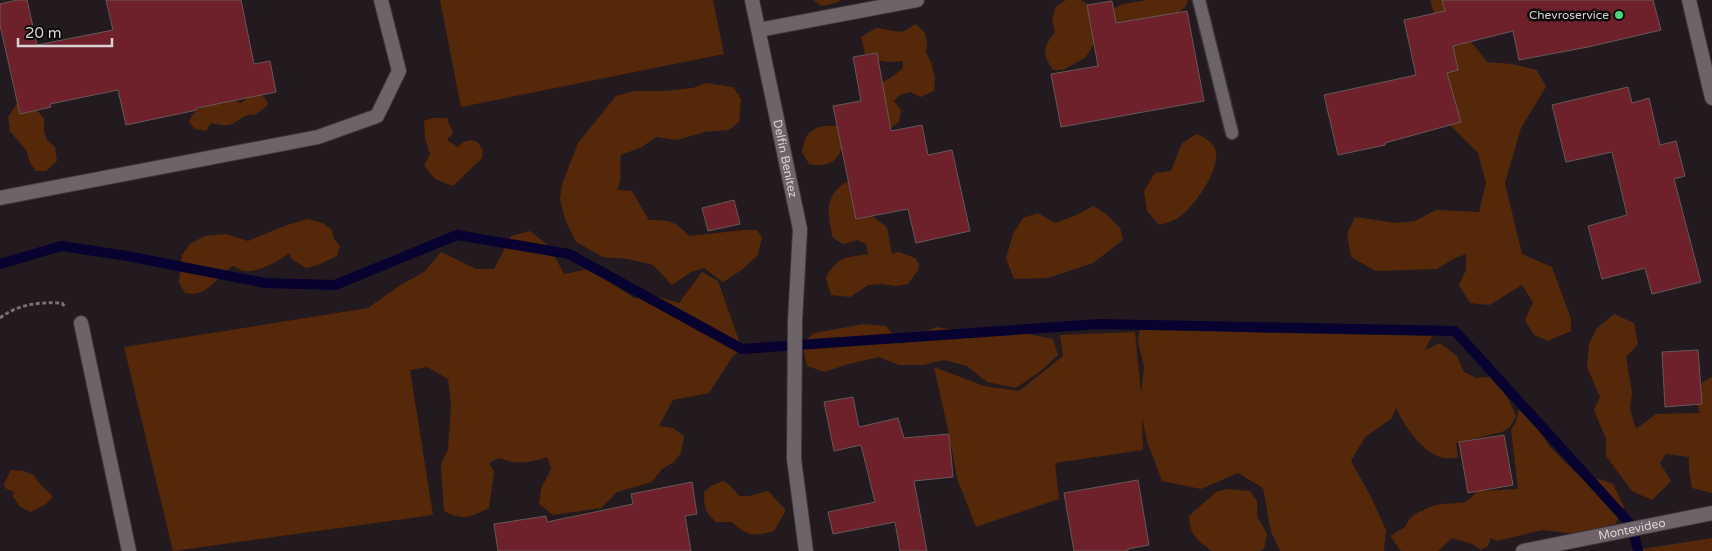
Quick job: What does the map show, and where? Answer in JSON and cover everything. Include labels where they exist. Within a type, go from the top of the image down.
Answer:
[{"type":"street","points":[[0,198],[318,137],[377,116],[399,71],[381,0]]},
{"type":"street","name":"Delfín Benítez","points":[[752,0],[800,229],[795,320],[794,460],[806,551]]},
{"type":"street","points":[[759,30],[917,0]]},
{"type":"street","points":[[1688,0],[1712,98]]},
{"type":"street","points":[[82,323],[129,551]]},
{"type":"street","name":"Montevideo","points":[[1523,551],[1712,513]]},
{"type":"lane","points":[[1199,0],[1232,133]]},
{"type":"path","points":[[0,318],[10,311],[39,302],[62,303],[82,323]]},
{"type":"shaded area","points":[[440,0],[713,0],[724,54],[461,107]]},
{"type":"shaded area","points":[[813,0],[841,0],[822,6]]},
{"type":"shaded area","points":[[1066,0],[1081,0],[1094,9],[1094,44],[1085,58],[1063,70],[1053,70],[1045,51],[1048,42],[1055,32],[1052,19],[1056,6]]},
{"type":"shaded area","points":[[1147,0],[1187,0],[1188,2],[1176,14],[1113,27],[1112,9],[1124,4]]},
{"type":"shaded area","points":[[1430,0],[1452,0],[1468,38],[1487,62],[1512,64],[1537,70],[1546,87],[1521,128],[1505,183],[1522,254],[1552,267],[1571,319],[1571,331],[1548,341],[1534,335],[1525,320],[1533,302],[1522,285],[1489,305],[1470,303],[1459,285],[1466,270],[1466,254],[1453,259],[1437,269],[1376,271],[1351,257],[1347,234],[1355,217],[1396,223],[1415,221],[1436,210],[1479,212],[1486,183],[1478,153],[1444,119],[1435,16]]},
{"type":"shaded area","points":[[916,24],[925,33],[926,52],[932,65],[935,80],[934,91],[921,97],[910,92],[900,95],[894,101],[901,110],[899,122],[885,132],[876,87],[903,68],[903,61],[884,61],[874,59],[865,54],[861,37],[876,28],[902,32]]},
{"type":"shaded area","points":[[706,83],[733,87],[741,99],[739,122],[729,130],[705,132],[677,140],[656,137],[642,147],[621,155],[620,182],[617,190],[632,191],[649,220],[672,222],[689,236],[757,230],[762,237],[758,255],[743,269],[723,282],[704,268],[691,272],[672,285],[653,265],[628,259],[603,257],[576,242],[565,219],[560,199],[562,184],[578,143],[616,96],[634,91],[664,91],[693,88]]},
{"type":"shaded area","points":[[261,93],[268,103],[267,106],[255,115],[247,115],[228,125],[211,123],[206,131],[195,129],[189,122],[192,115],[211,102],[230,98],[241,103],[247,98]]},
{"type":"shaded area","points":[[18,102],[33,105],[44,119],[44,131],[47,140],[55,147],[57,161],[46,171],[36,171],[30,163],[26,150],[10,131],[8,117]]},
{"type":"shaded area","points":[[432,118],[447,118],[453,133],[447,140],[458,147],[467,141],[478,142],[483,151],[482,158],[453,186],[435,179],[424,166],[430,154],[425,138],[424,121]]},
{"type":"shaded area","points":[[824,126],[837,126],[842,143],[840,151],[838,156],[830,163],[820,165],[809,164],[802,152],[804,142],[810,132]]},
{"type":"shaded area","points":[[1197,134],[1209,141],[1216,152],[1214,169],[1210,179],[1198,198],[1184,213],[1176,219],[1159,225],[1147,211],[1144,191],[1155,173],[1171,171],[1182,143]]},
{"type":"shaded area","points":[[852,179],[873,203],[872,216],[887,227],[892,254],[899,252],[915,258],[919,264],[918,270],[908,284],[896,286],[868,285],[850,297],[831,295],[826,278],[834,266],[842,259],[868,254],[866,244],[858,240],[843,244],[833,238],[829,219],[832,196],[843,184]]},
{"type":"shaded area","points":[[1093,206],[1105,213],[1120,228],[1123,240],[1093,263],[1048,278],[1014,279],[1006,258],[1013,234],[1023,218],[1038,213],[1055,223],[1077,215]]},
{"type":"shaded area","points":[[307,219],[323,223],[332,230],[334,239],[340,246],[337,256],[318,265],[306,268],[292,259],[289,253],[274,263],[255,270],[244,271],[233,266],[212,285],[193,294],[185,293],[179,283],[182,255],[191,243],[205,236],[226,234],[248,241]]},
{"type":"shaded area","points":[[530,231],[550,247],[564,274],[589,269],[634,298],[655,296],[679,303],[702,272],[718,281],[742,349],[733,356],[709,393],[673,400],[659,426],[673,428],[684,436],[681,453],[674,462],[662,469],[652,482],[617,492],[601,508],[553,515],[539,504],[541,489],[551,469],[547,457],[523,462],[512,462],[499,458],[489,463],[494,472],[489,508],[467,517],[457,516],[444,511],[441,464],[448,449],[451,405],[448,379],[427,367],[410,370],[433,515],[173,551],[124,347],[368,308],[399,286],[424,272],[441,252],[476,269],[494,269],[511,236]]},
{"type":"shaded area","points":[[1614,314],[1634,323],[1638,344],[1626,357],[1632,392],[1630,409],[1636,429],[1656,414],[1700,413],[1694,397],[1703,382],[1712,377],[1712,493],[1692,488],[1689,457],[1666,454],[1660,463],[1671,481],[1652,500],[1632,491],[1606,456],[1606,439],[1594,410],[1600,397],[1587,367],[1589,344],[1597,328]]},
{"type":"shaded area","points":[[864,324],[886,326],[901,344],[936,327],[961,331],[1023,333],[1053,339],[1058,355],[1042,370],[1016,388],[987,382],[967,366],[944,360],[923,365],[899,365],[879,357],[825,372],[807,366],[802,344],[814,333]]},
{"type":"shaded area","points":[[1140,328],[1432,336],[1425,350],[1440,343],[1457,356],[1464,372],[1477,378],[1490,377],[1507,397],[1516,416],[1510,427],[1502,432],[1456,443],[1458,457],[1448,458],[1430,452],[1414,437],[1397,411],[1397,407],[1391,419],[1365,437],[1351,461],[1371,497],[1386,530],[1384,551],[1280,551],[1271,532],[1263,488],[1238,473],[1201,489],[1162,481],[1147,441],[1142,418],[1143,450],[1055,463],[1059,499],[976,527],[957,478],[934,367],[984,386],[1019,391],[1063,356],[1060,335],[1135,332],[1141,394],[1144,367],[1138,341]]},
{"type":"shaded area","points":[[1519,409],[1540,432],[1550,447],[1574,471],[1583,478],[1599,479],[1613,484],[1624,507],[1615,524],[1576,534],[1542,530],[1497,541],[1491,538],[1488,546],[1481,550],[1472,544],[1452,538],[1438,551],[1401,551],[1390,536],[1405,527],[1410,518],[1417,513],[1435,505],[1466,502],[1478,491],[1518,489],[1511,430],[1516,422]]},
{"type":"shaded area","points":[[11,470],[23,471],[34,475],[53,497],[46,504],[31,512],[20,507],[13,496],[14,492],[5,488],[4,484]]},
{"type":"shaded area","points":[[723,481],[730,485],[739,496],[750,496],[768,491],[786,510],[774,531],[751,534],[732,522],[716,522],[707,512],[704,492],[711,486]]},
{"type":"shaded area","points":[[1227,489],[1250,491],[1257,501],[1257,516],[1267,534],[1264,549],[1260,551],[1212,551],[1198,540],[1192,532],[1189,516],[1216,492]]},
{"type":"shaded area","points":[[1712,538],[1712,551],[1630,551]]},
{"type":"building","points":[[27,0],[37,45],[113,30],[106,0],[241,0],[254,64],[270,61],[276,92],[126,125],[118,90],[50,104],[51,107],[20,114],[0,25],[0,4]]},
{"type":"building","points":[[1442,0],[1653,0],[1661,30],[1588,47],[1519,60],[1513,31],[1453,46],[1458,70],[1447,73],[1461,122],[1385,143],[1385,145],[1338,155],[1324,95],[1416,75],[1404,20],[1445,11]]},
{"type":"building","points":[[1112,1],[1116,23],[1187,11],[1204,101],[1061,127],[1051,74],[1098,66],[1087,5]]},
{"type":"building","points":[[877,53],[891,131],[922,125],[928,155],[952,150],[970,231],[916,243],[908,209],[856,219],[833,106],[861,101],[853,57]]},
{"type":"building","points":[[1628,87],[1632,103],[1649,98],[1660,145],[1676,141],[1685,176],[1674,179],[1701,282],[1652,294],[1645,268],[1602,279],[1588,226],[1627,215],[1612,152],[1566,162],[1552,105]]},
{"type":"building","points":[[734,200],[740,224],[708,231],[702,208]]},
{"type":"building","points":[[1698,350],[1702,404],[1665,407],[1662,352]]},
{"type":"building","points":[[853,397],[859,427],[898,418],[904,438],[949,434],[953,477],[914,481],[927,551],[900,551],[895,522],[833,534],[828,512],[875,502],[861,445],[834,451],[824,402]]},
{"type":"building","points":[[1504,435],[1513,485],[1468,493],[1459,442]]},
{"type":"building","points":[[1138,480],[1149,545],[1128,549],[1128,551],[1074,551],[1064,493]]},
{"type":"building","points":[[692,482],[697,514],[685,516],[691,551],[498,551],[494,524],[546,516],[547,522],[633,504],[631,494]]},
{"type":"waterway","points":[[0,264],[61,246],[127,256],[265,283],[335,285],[457,235],[569,254],[742,349],[1099,324],[1455,331],[1632,526],[1638,551]]},
{"type":"place","name":"Chevroservice","points":[[1619,15]]}]
